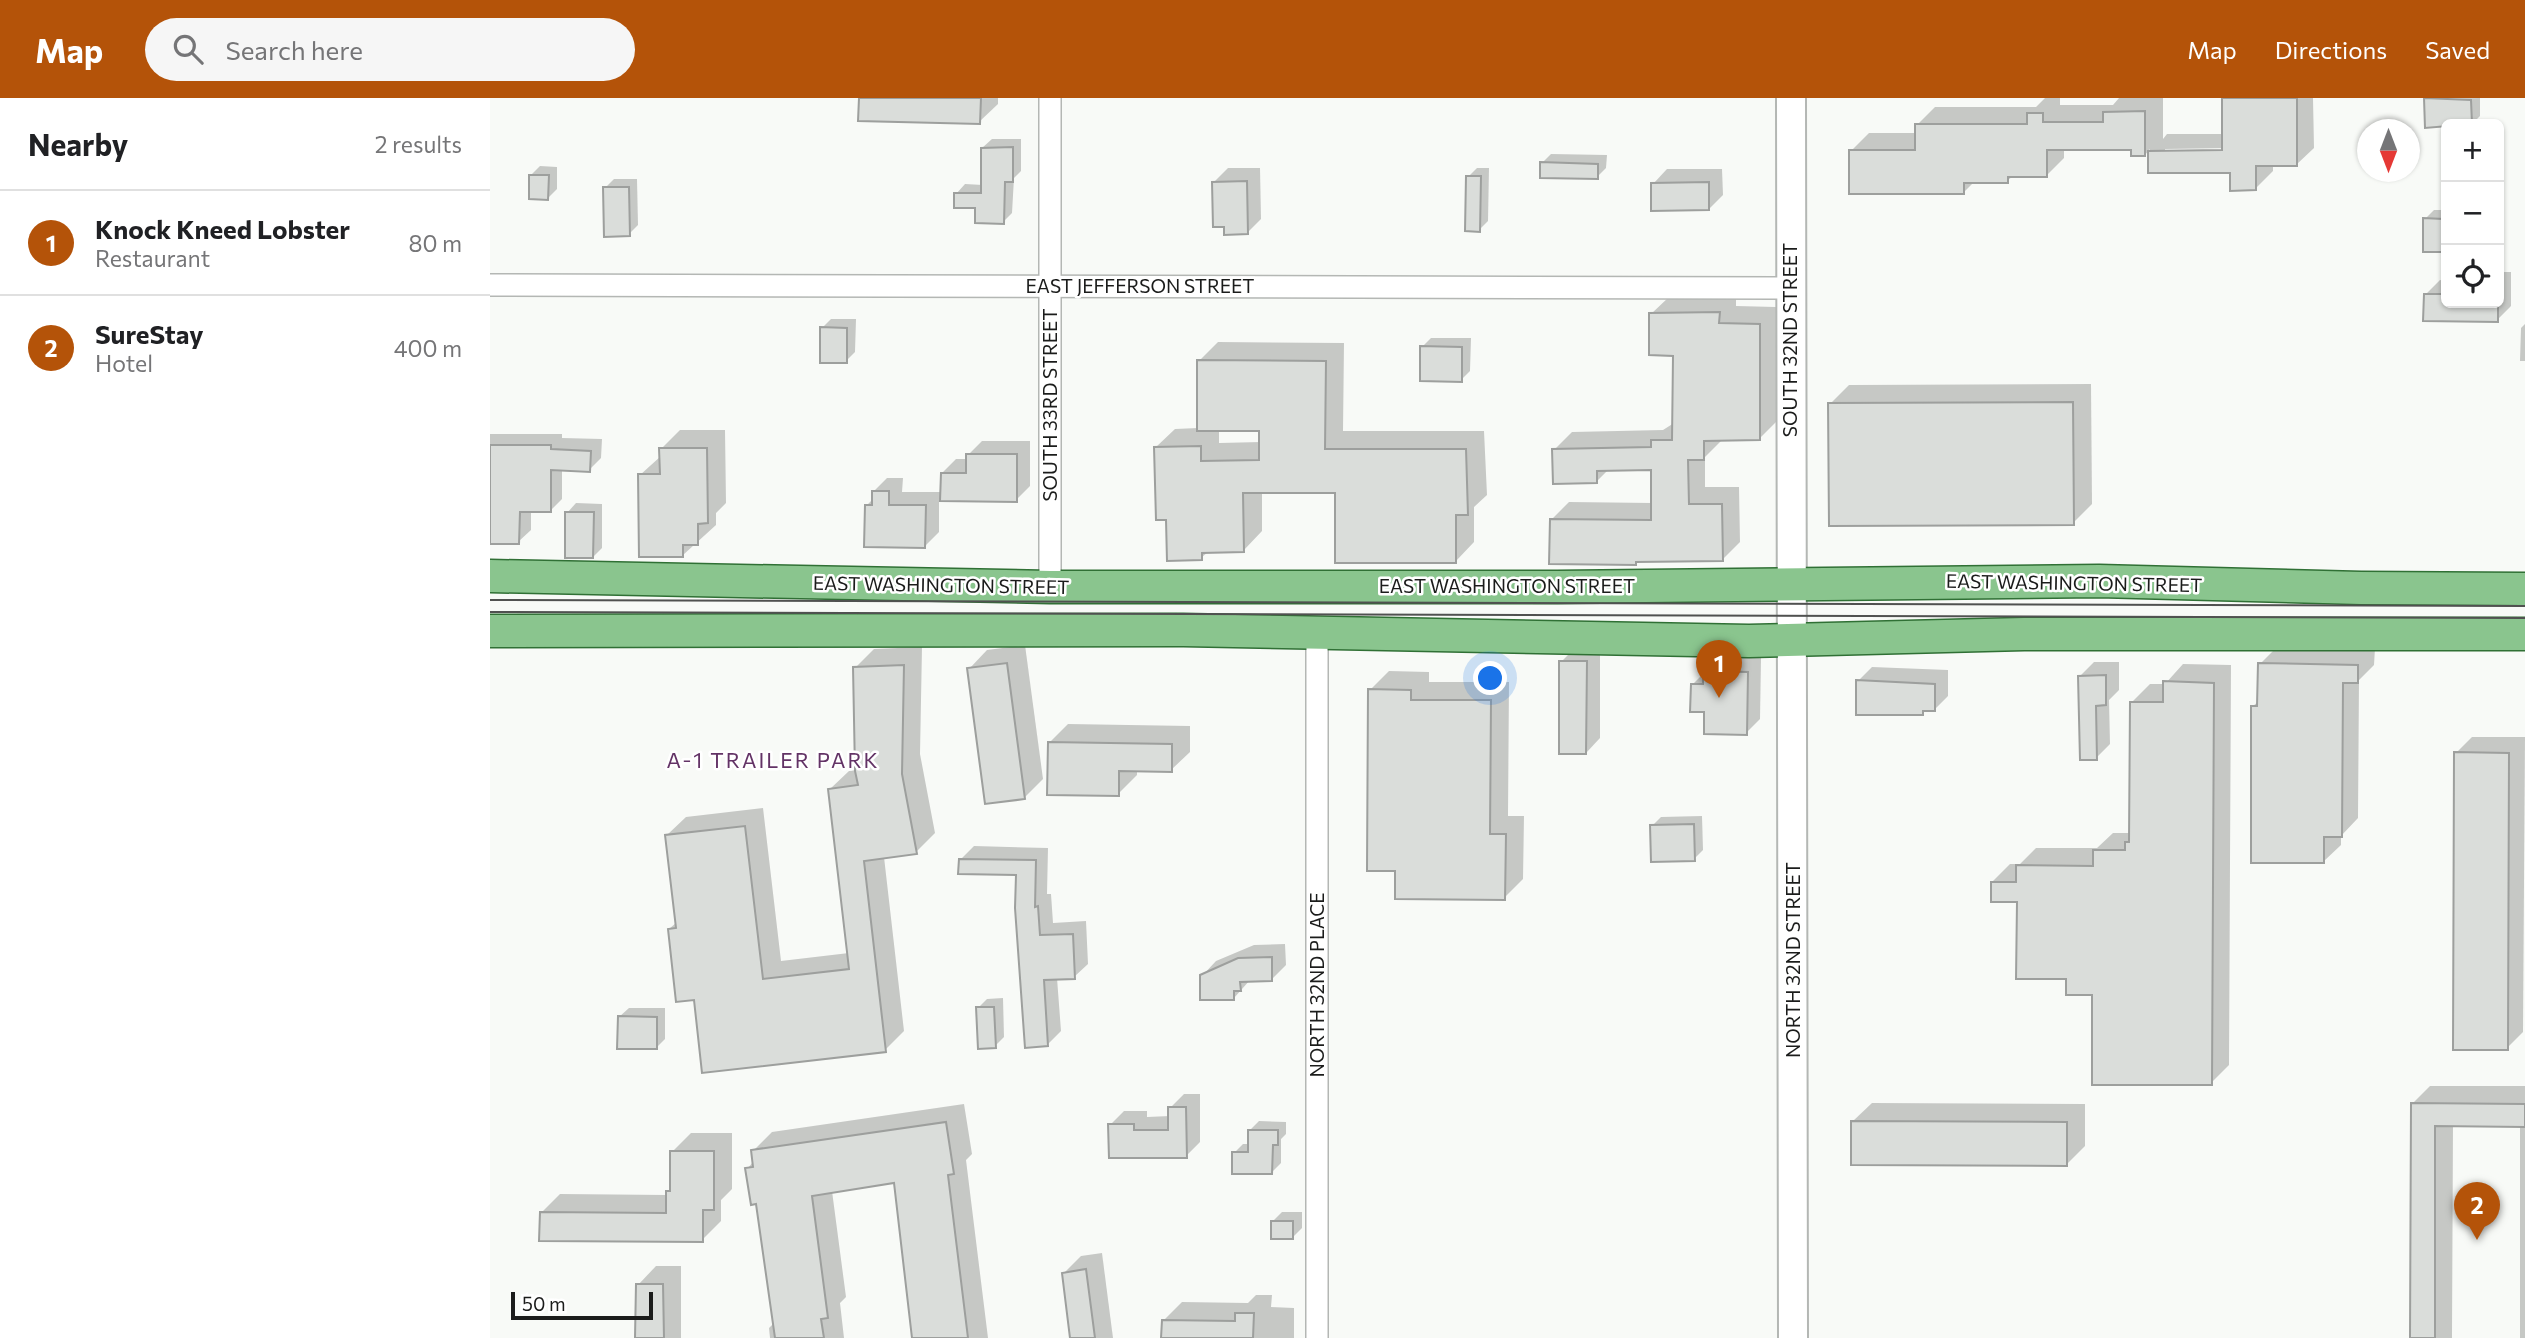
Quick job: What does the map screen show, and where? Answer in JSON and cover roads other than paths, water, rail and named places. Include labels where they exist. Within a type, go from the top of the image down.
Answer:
[{"type":"main road","name":"SOUTH 32ND STREET","points":[[1791,98],[1791,583]]},
{"type":"main road","name":"EAST WASHINGTON STREET","points":[[490,576],[1050,587],[1557,587],[2099,581],[2348,588],[2525,589]]},
{"type":"main road","name":"NORTH 32ND STREET","points":[[1791,583],[1793,1338]]},
{"type":"main road","points":[[490,631],[1317,631],[1536,639],[1791,639],[2037,634],[2525,634]]},
{"type":"street","name":"SOUTH 33RD STREET","points":[[1050,98],[1050,587]]},
{"type":"street","name":"EAST JEFFERSON STREET","points":[[490,285],[1790,288]]},
{"type":"street","name":"NORTH 32ND PLACE","points":[[1317,631],[1317,1338]]},
{"type":"tram line","points":[[490,600],[2525,606]]},
{"type":"tram line","points":[[490,612],[2525,618]]},
{"type":"place","name":"Knock Kneed Lobster","points":[[1719,698]]},
{"type":"place","name":"SureStay","points":[[2477,1240]]},
{"type":"district","name":"A-1 TRAILER PARK","points":[[773,761]]}]
